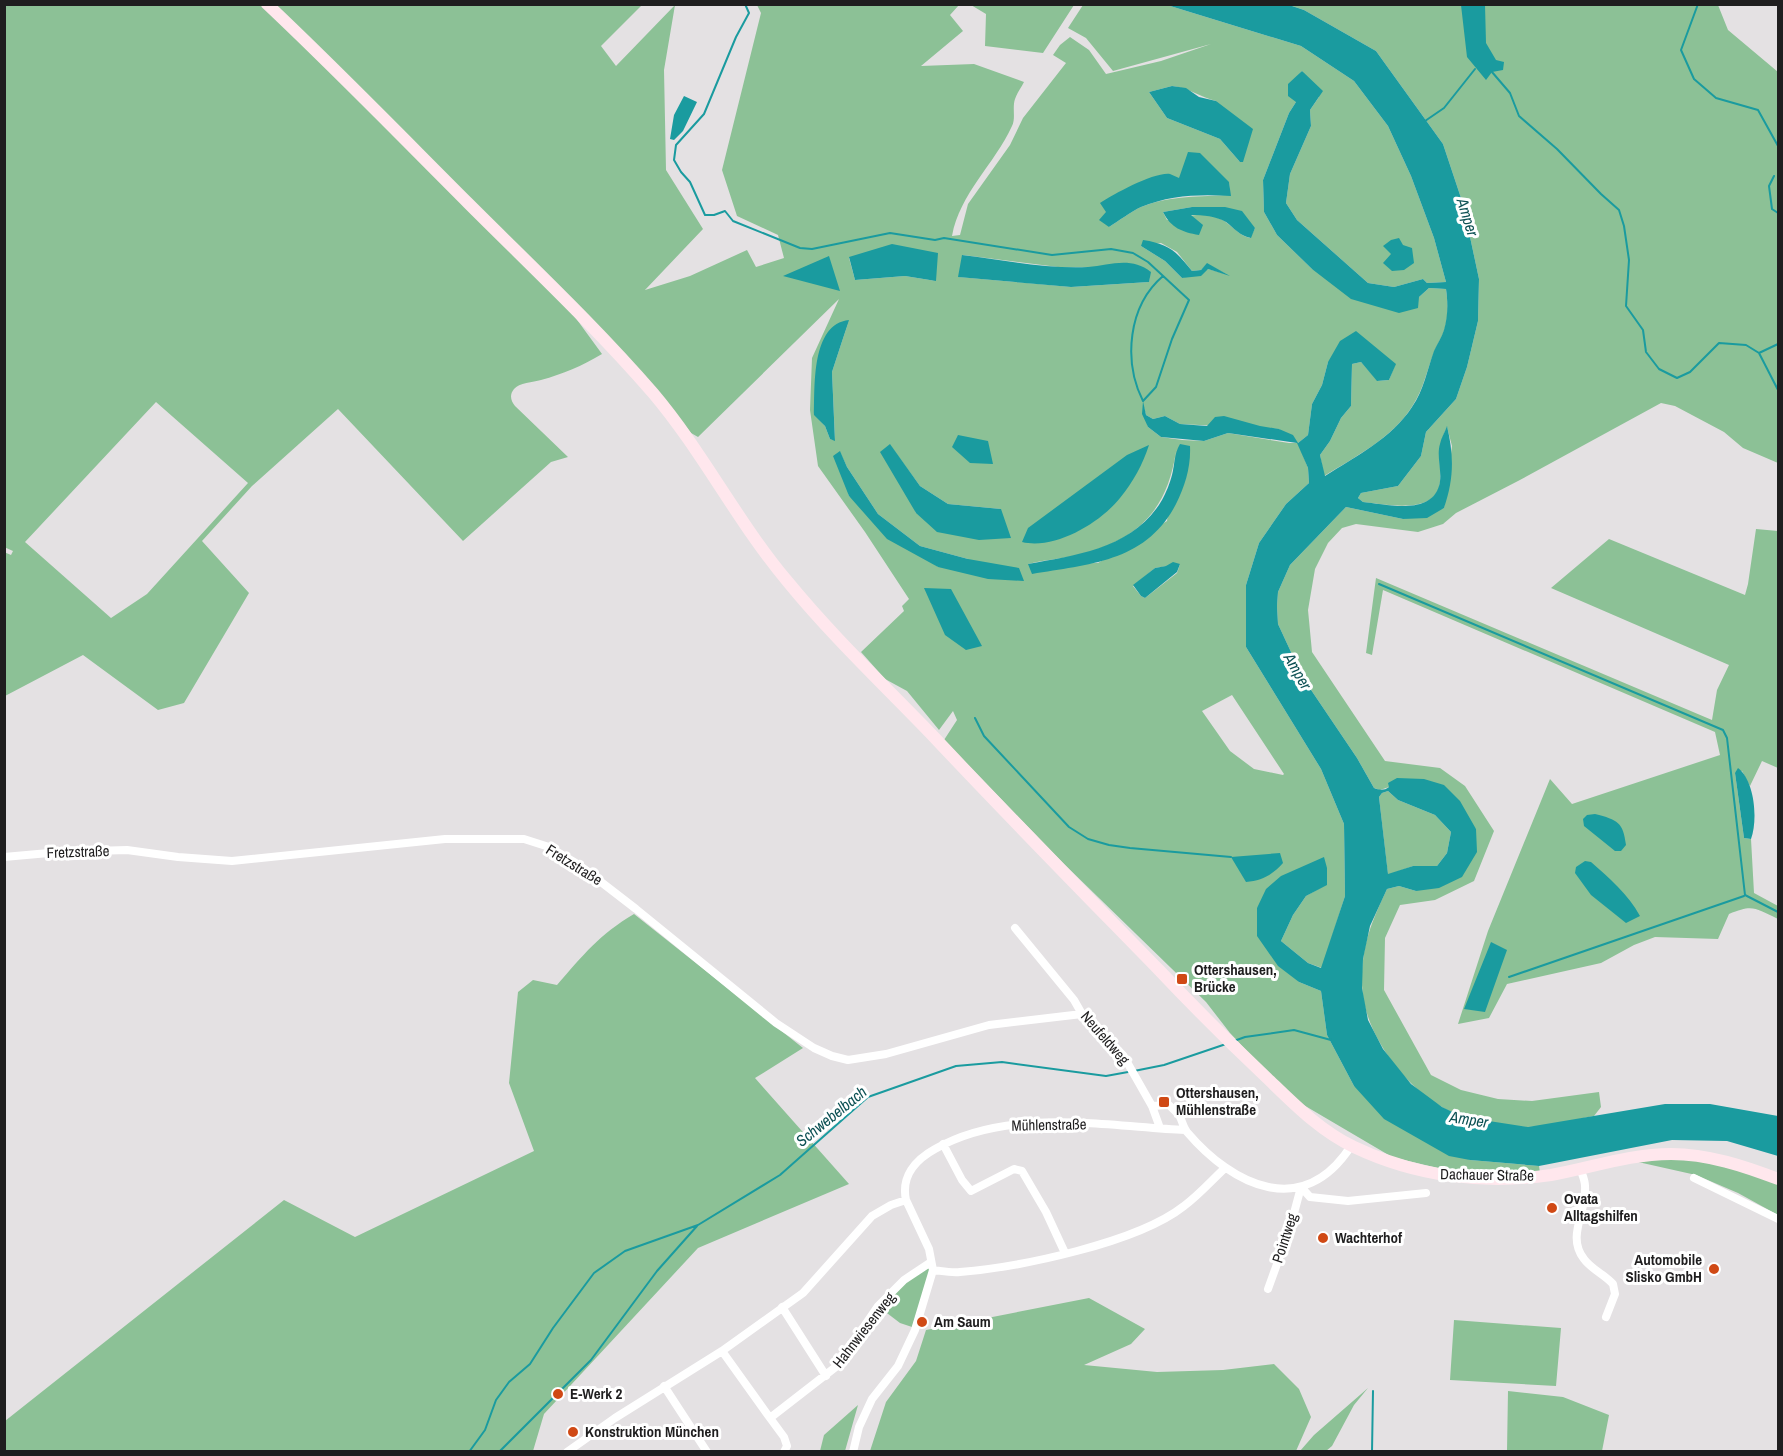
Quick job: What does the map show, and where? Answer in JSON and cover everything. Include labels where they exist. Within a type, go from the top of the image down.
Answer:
[{"type":"main road","name":"Dachauer Straße","points":[[267,4],[585,318],[674,419],[786,581],[978,786],[1229,1041],[1312,1119],[1351,1146],[1392,1163],[1448,1177],[1511,1178],[1548,1175],[1629,1157],[1669,1154],[1704,1156],[1750,1168],[1779,1179]]},
{"type":"street","name":"Fretzstraße","points":[[4,857],[60,852],[127,850],[232,861],[445,840],[524,839],[549,847],[579,865],[776,1023],[814,1048],[832,1056],[848,1060],[886,1054],[989,1026],[1082,1014]]},
{"type":"street","name":"Neufeldweg","points":[[1015,928],[1074,1000],[1082,1014],[1123,1055],[1152,1106],[1160,1128]]},
{"type":"street","points":[[1152,1106],[1169,1106],[1178,1115],[1185,1130],[1225,1168],[1257,1185],[1273,1188],[1301,1187],[1316,1181],[1344,1156],[1351,1146]]},
{"type":"street","name":"Mühlenstraße","points":[[906,1200],[904,1190],[913,1167],[943,1144],[972,1132],[1024,1123],[1185,1130]]},
{"type":"street","points":[[943,1144],[962,1180],[971,1191],[1014,1169],[1022,1171],[1046,1212],[1065,1253]]},
{"type":"street","points":[[932,1266],[958,1272],[995,1267],[1065,1253],[1131,1234],[1184,1207],[1225,1168]]},
{"type":"street","points":[[1580,1168],[1585,1187],[1581,1217],[1576,1230],[1578,1249],[1585,1261],[1613,1284],[1615,1294],[1606,1317]]},
{"type":"street","points":[[1694,1178],[1779,1220]]},
{"type":"street","points":[[1301,1187],[1310,1197],[1348,1201],[1426,1193]]},
{"type":"street","name":"Pointweg","points":[[1268,1289],[1290,1227],[1301,1187]]},
{"type":"street","points":[[567,1452],[664,1386],[722,1351],[803,1293],[872,1216],[891,1205],[906,1200],[929,1249],[932,1266],[915,1330],[898,1366],[872,1399],[859,1427],[852,1452]]},
{"type":"street","name":"Hahnwiesenweg","points":[[770,1418],[837,1366],[878,1306],[904,1280],[932,1266]]},
{"type":"street","points":[[782,1307],[826,1376]]},
{"type":"street","points":[[722,1351],[784,1437],[787,1446],[784,1452]]},
{"type":"street","points":[[664,1386],[707,1452]]},
{"type":"green space","points":[[5,5],[642,5],[601,46],[616,66],[675,5],[664,70],[666,170],[703,229],[645,290],[690,276],[747,250],[756,267],[784,258],[778,235],[737,216],[722,170],[761,13],[757,5],[959,5],[950,15],[963,31],[921,66],[974,64],[1024,82],[1015,99],[1012,126],[962,206],[952,236],[960,235],[968,204],[1010,145],[1023,118],[1066,63],[1053,55],[1070,37],[1089,50],[1106,74],[1161,61],[1211,44],[1113,71],[1086,38],[1068,28],[1083,5],[1167,5],[1301,46],[1354,81],[1388,126],[1411,176],[1434,238],[1446,282],[1427,283],[1423,279],[1394,287],[1368,283],[1297,220],[1286,203],[1290,174],[1311,126],[1310,110],[1319,97],[1302,71],[1296,78],[1296,102],[1289,113],[1263,180],[1264,212],[1277,235],[1312,269],[1419,297],[1429,288],[1446,289],[1448,312],[1445,328],[1420,392],[1405,416],[1385,437],[1324,476],[1320,455],[1341,418],[1351,406],[1352,364],[1361,362],[1378,381],[1389,380],[1395,365],[1373,347],[1328,362],[1322,385],[1312,404],[1308,435],[1298,443],[1308,468],[1309,483],[1286,504],[1259,543],[1246,585],[1246,647],[1321,769],[1344,824],[1345,896],[1322,968],[1308,963],[1281,941],[1293,915],[1306,896],[1327,884],[1257,908],[1299,982],[1321,991],[1327,1035],[1354,1086],[1470,1160],[1539,1166],[1540,1173],[1454,1172],[1392,1157],[1290,1097],[1230,1033],[1206,1002],[1064,864],[944,740],[957,720],[953,711],[939,730],[907,691],[885,679],[861,652],[904,611],[902,606],[909,599],[818,466],[810,410],[812,358],[839,299],[698,437],[691,433],[655,388],[575,317],[602,354],[565,372],[519,385],[512,391],[511,396],[515,406],[568,457],[551,462],[463,541],[338,409],[252,486],[202,541],[249,593],[184,703],[158,710],[83,655],[5,696],[4,552],[11,555],[13,551],[4,547]],"holes":[[[1172,86],[1216,101],[1240,162],[1220,139],[1167,118],[1149,92]],[[1179,178],[1229,182],[1230,195],[1186,197],[1152,203],[1137,209],[1109,227],[1107,212],[1101,203]],[[1192,207],[1255,228],[1250,238],[1213,216],[1190,216],[1167,220],[1163,212]],[[1161,243],[1177,252],[1192,271],[1201,270],[1207,264],[1226,274],[1208,269],[1182,278],[1165,261],[1141,246]],[[963,255],[1058,267],[1150,271],[1149,282],[1071,287],[959,277]],[[849,258],[936,281],[905,276],[855,280]],[[849,320],[832,372],[835,440],[830,439],[825,426],[815,415]],[[156,402],[248,483],[147,594],[111,618],[25,542]],[[1143,404],[1146,415],[1153,419],[1165,416],[1180,424],[1279,429],[1297,443],[1228,433],[1204,441],[1161,437],[1148,427]],[[890,445],[920,486],[948,504],[1001,509],[916,513]],[[1176,451],[1167,521],[1098,563],[1028,564],[1096,550],[1131,533],[1156,508],[1172,473]],[[840,452],[847,467],[878,514],[920,546],[968,559],[938,567],[849,496]],[[1180,564],[1177,573],[1145,598],[1133,586],[1155,568]],[[1232,695],[1284,774],[1254,769],[1230,751],[1202,711]]]},
{"type":"green space","points":[[971,5],[1074,5],[1043,53],[985,46],[986,14]]},
{"type":"green space","points":[[1289,5],[1718,5],[1728,30],[1778,72],[1778,463],[1743,448],[1724,432],[1675,406],[1661,403],[1456,513],[1443,524],[1418,532],[1356,524],[1342,528],[1328,543],[1315,569],[1308,610],[1312,652],[1385,761],[1440,768],[1465,786],[1494,831],[1474,881],[1435,900],[1400,905],[1385,938],[1384,990],[1431,1075],[1461,1090],[1498,1099],[1532,1101],[1599,1092],[1601,1107],[1594,1116],[1552,1125],[1526,1127],[1483,1122],[1451,1112],[1427,1097],[1400,1071],[1377,1038],[1364,1003],[1362,971],[1365,947],[1387,889],[1399,886],[1416,891],[1476,829],[1389,787],[1380,790],[1374,788],[1357,758],[1303,678],[1278,624],[1278,592],[1290,565],[1346,507],[1403,519],[1444,508],[1452,446],[1447,427],[1440,448],[1440,482],[1437,493],[1430,500],[1420,504],[1396,506],[1363,502],[1358,498],[1361,493],[1398,486],[1421,456],[1426,432],[1456,399],[1467,367],[1478,321],[1479,279],[1463,204],[1443,144],[1376,51],[1304,10]]},
{"type":"green space","points":[[1756,529],[1778,531],[1778,768],[1762,761],[1750,786],[1742,771],[1735,773],[1744,838],[1751,839],[1754,893],[1778,906],[1778,919],[1759,910],[1744,909],[1729,914],[1718,939],[1655,937],[1634,945],[1601,963],[1507,984],[1489,1018],[1458,1024],[1488,931],[1550,779],[1572,804],[1720,755],[1715,732],[1383,590],[1372,655],[1366,653],[1376,578],[1712,720],[1717,690],[1729,665],[1551,588],[1609,539],[1745,595]]},
{"type":"green space","points":[[1388,791],[1398,800],[1435,815],[1451,832],[1447,853],[1437,866],[1413,866],[1388,875],[1379,797]]},
{"type":"green space","points":[[634,914],[803,1048],[755,1078],[849,1184],[698,1248],[544,1414],[533,1451],[5,1452],[5,1421],[284,1200],[355,1237],[534,1151],[509,1083],[518,992],[533,980],[557,985],[602,937]]},
{"type":"green space","points":[[1669,1158],[1725,1167],[1778,1184],[1778,1215],[1738,1193],[1696,1175],[1638,1162]]},
{"type":"green space","points":[[930,1264],[931,1270],[912,1327],[900,1323],[879,1307],[905,1281]]},
{"type":"green space","points":[[1089,1298],[1145,1329],[1131,1344],[1084,1365],[1157,1372],[1223,1370],[1274,1364],[1299,1389],[1311,1417],[1296,1451],[870,1451],[886,1402],[916,1361],[926,1330]]},
{"type":"green space","points":[[1454,1320],[1561,1328],[1556,1386],[1450,1380]]},
{"type":"green space","points":[[1368,1388],[1354,1405],[1332,1446],[1326,1451],[1300,1451],[1314,1435]]},
{"type":"green space","points":[[1508,1391],[1563,1397],[1609,1415],[1602,1451],[1507,1451]]},
{"type":"green space","points":[[858,1405],[845,1451],[820,1451],[824,1435]]},
{"type":"water","name":"Amper","points":[[1167,5],[1289,5],[1304,10],[1376,51],[1443,144],[1463,204],[1479,279],[1478,321],[1467,367],[1456,399],[1426,432],[1421,456],[1398,486],[1361,493],[1358,498],[1363,502],[1406,506],[1417,505],[1434,495],[1440,481],[1439,449],[1447,426],[1452,467],[1450,487],[1444,508],[1427,518],[1403,519],[1346,507],[1290,565],[1278,592],[1278,624],[1303,678],[1357,758],[1374,788],[1385,789],[1389,787],[1388,783],[1397,778],[1424,779],[1444,785],[1460,801],[1476,829],[1477,852],[1462,877],[1439,888],[1416,891],[1399,886],[1387,889],[1370,926],[1363,959],[1362,988],[1368,1020],[1383,1049],[1411,1084],[1442,1107],[1463,1117],[1528,1127],[1665,1104],[1710,1104],[1778,1116],[1778,1156],[1727,1141],[1672,1140],[1539,1166],[1449,1156],[1384,1119],[1354,1086],[1327,1035],[1321,991],[1299,982],[1278,966],[1257,936],[1257,908],[1266,889],[1281,876],[1324,857],[1327,868],[1327,885],[1306,896],[1293,915],[1281,941],[1308,963],[1321,968],[1345,896],[1344,824],[1321,769],[1246,647],[1246,585],[1259,543],[1286,504],[1309,483],[1308,468],[1297,443],[1228,433],[1204,441],[1161,437],[1148,427],[1142,414],[1143,401],[1146,415],[1153,419],[1165,416],[1180,424],[1207,426],[1215,417],[1224,416],[1279,429],[1293,435],[1298,443],[1308,435],[1312,404],[1322,385],[1328,362],[1340,341],[1356,331],[1396,364],[1389,380],[1377,381],[1361,362],[1352,364],[1351,406],[1341,418],[1320,455],[1325,476],[1384,437],[1404,418],[1420,394],[1434,351],[1443,333],[1447,310],[1446,289],[1429,288],[1419,297],[1418,308],[1399,313],[1351,299],[1312,269],[1277,235],[1264,212],[1263,180],[1289,113],[1296,102],[1288,96],[1288,84],[1302,71],[1323,91],[1310,110],[1311,126],[1290,174],[1286,203],[1297,220],[1368,283],[1394,287],[1423,279],[1427,283],[1446,282],[1434,238],[1411,176],[1388,126],[1354,81],[1301,46]],"holes":[[[1388,791],[1398,800],[1435,815],[1451,832],[1447,853],[1437,866],[1413,866],[1388,874],[1379,797]]]},
{"type":"water","points":[[1461,5],[1485,5],[1486,43],[1496,60],[1504,62],[1503,70],[1492,72],[1486,80],[1467,57]]},
{"type":"water","points":[[1172,86],[1186,88],[1199,97],[1216,101],[1253,129],[1243,162],[1240,162],[1220,139],[1167,118],[1149,92]]},
{"type":"water","points":[[684,96],[697,102],[683,131],[674,140],[670,139],[674,115]]},
{"type":"water","points":[[1188,152],[1200,153],[1229,182],[1231,196],[1197,195],[1163,200],[1137,209],[1109,227],[1099,220],[1106,212],[1100,203],[1124,189],[1163,174],[1179,178]]},
{"type":"water","points":[[1192,207],[1225,207],[1242,211],[1255,228],[1251,238],[1240,234],[1222,220],[1205,216],[1191,215],[1203,225],[1199,235],[1187,232],[1173,226],[1163,212]]},
{"type":"water","points":[[1399,238],[1403,245],[1412,248],[1414,263],[1404,270],[1392,271],[1383,263],[1391,254],[1383,246]]},
{"type":"water","points":[[1143,240],[1166,246],[1192,271],[1201,270],[1207,263],[1230,276],[1208,269],[1201,276],[1182,278],[1165,261],[1141,246]]},
{"type":"water","points":[[892,244],[938,253],[936,281],[905,276],[855,280],[849,257]]},
{"type":"water","points":[[962,255],[1056,267],[1128,263],[1136,264],[1151,272],[1149,282],[1071,287],[958,277]]},
{"type":"water","points":[[829,256],[840,291],[783,276]]},
{"type":"water","points":[[849,320],[832,372],[835,441],[830,439],[825,426],[814,415],[815,374],[821,344],[837,324]]},
{"type":"water","points":[[958,435],[988,441],[993,464],[970,463],[952,447]]},
{"type":"water","points":[[890,444],[920,486],[948,504],[1001,509],[1011,538],[979,540],[937,532],[916,513],[880,452]]},
{"type":"water","points":[[1180,444],[1190,446],[1190,461],[1185,483],[1164,523],[1149,538],[1133,549],[1095,563],[1032,574],[1028,564],[1103,547],[1136,529],[1150,516],[1168,488]]},
{"type":"water","points":[[1149,445],[1141,466],[1129,486],[1101,517],[1062,538],[1048,542],[1022,542],[1028,528],[1127,455]]},
{"type":"water","points":[[840,451],[847,467],[878,514],[920,546],[968,559],[1019,568],[1024,581],[988,579],[938,567],[887,539],[849,496],[833,456]]},
{"type":"water","points":[[1173,562],[1180,564],[1177,572],[1145,598],[1141,596],[1133,585],[1155,568]]},
{"type":"water","points":[[924,588],[951,589],[982,646],[966,650],[945,635]]},
{"type":"water","points":[[1738,768],[1748,782],[1754,801],[1751,839],[1744,838],[1735,773]]},
{"type":"water","points":[[1595,814],[1614,820],[1621,827],[1626,845],[1621,851],[1615,851],[1584,826],[1583,819],[1587,815]]},
{"type":"water","points":[[1280,853],[1283,863],[1275,871],[1262,879],[1246,882],[1231,857]]},
{"type":"water","points":[[1585,861],[1591,862],[1618,887],[1640,916],[1626,923],[1591,895],[1575,873],[1576,867]]},
{"type":"water","points":[[1491,942],[1507,950],[1485,1012],[1464,1009]]},
{"type":"waterway","points":[[745,4],[749,13],[736,37],[704,114],[676,145],[674,160],[690,182],[705,215],[725,211],[733,221],[800,248],[812,249],[890,233],[935,240],[944,238],[1052,255],[1111,249],[1133,253],[1148,262],[1189,300],[1172,339],[1156,387],[1143,401],[1133,369],[1132,335],[1142,303],[1151,288],[1163,276]]},
{"type":"waterway","points":[[1698,4],[1681,50],[1694,79],[1716,98],[1758,110],[1778,146]]},
{"type":"waterway","points":[[1425,121],[1444,108],[1475,69]]},
{"type":"waterway","points":[[1492,72],[1510,93],[1519,116],[1557,149],[1619,210],[1629,260],[1626,306],[1643,330],[1646,352],[1659,369],[1677,378],[1690,372],[1719,343],[1746,345],[1759,353]]},
{"type":"waterway","points":[[1774,176],[1769,186],[1772,209],[1778,213]]},
{"type":"waterway","points":[[1759,353],[1778,344]]},
{"type":"waterway","points":[[1759,353],[1778,390]]},
{"type":"waterway","points":[[1379,584],[1723,730],[1727,738],[1745,895],[1778,912]]},
{"type":"waterway","points":[[975,718],[984,736],[1069,827],[1088,839],[1130,848],[1231,857]]},
{"type":"waterway","points":[[1509,977],[1744,896]]},
{"type":"waterway","name":"Schwebelbach","points":[[1234,1041],[1245,1037],[1294,1030],[1331,1040]]},
{"type":"waterway","name":"Schwebelbach","points":[[1134,1071],[1164,1065],[1226,1044]]},
{"type":"waterway","name":"Schwebelbach","points":[[469,1452],[485,1430],[496,1400],[509,1382],[530,1364],[553,1328],[594,1273],[625,1251],[698,1225],[780,1175],[868,1097],[956,1066],[1002,1062],[1106,1076],[1128,1072]]},
{"type":"waterway","points":[[499,1452],[591,1360],[657,1271],[697,1226]]},
{"type":"waterway","points":[[1372,1452],[1373,1391]]},
{"type":"place","name":"Ottershausen, Brücke","points":[[1182,979]]},
{"type":"place","name":"Ottershausen, Mühlenstraße","points":[[1164,1102]]},
{"type":"place","name":"Ovata Alltagshilfen","points":[[1552,1208]]},
{"type":"place","name":"Wachterhof","points":[[1323,1238]]},
{"type":"place","name":"Automobile Slisko GmbH","points":[[1714,1269]]},
{"type":"place","name":"Am Saum","points":[[922,1322]]},
{"type":"place","name":"E-Werk 2","points":[[558,1394]]},
{"type":"place","name":"Konstruktion München","points":[[573,1432]]}]
